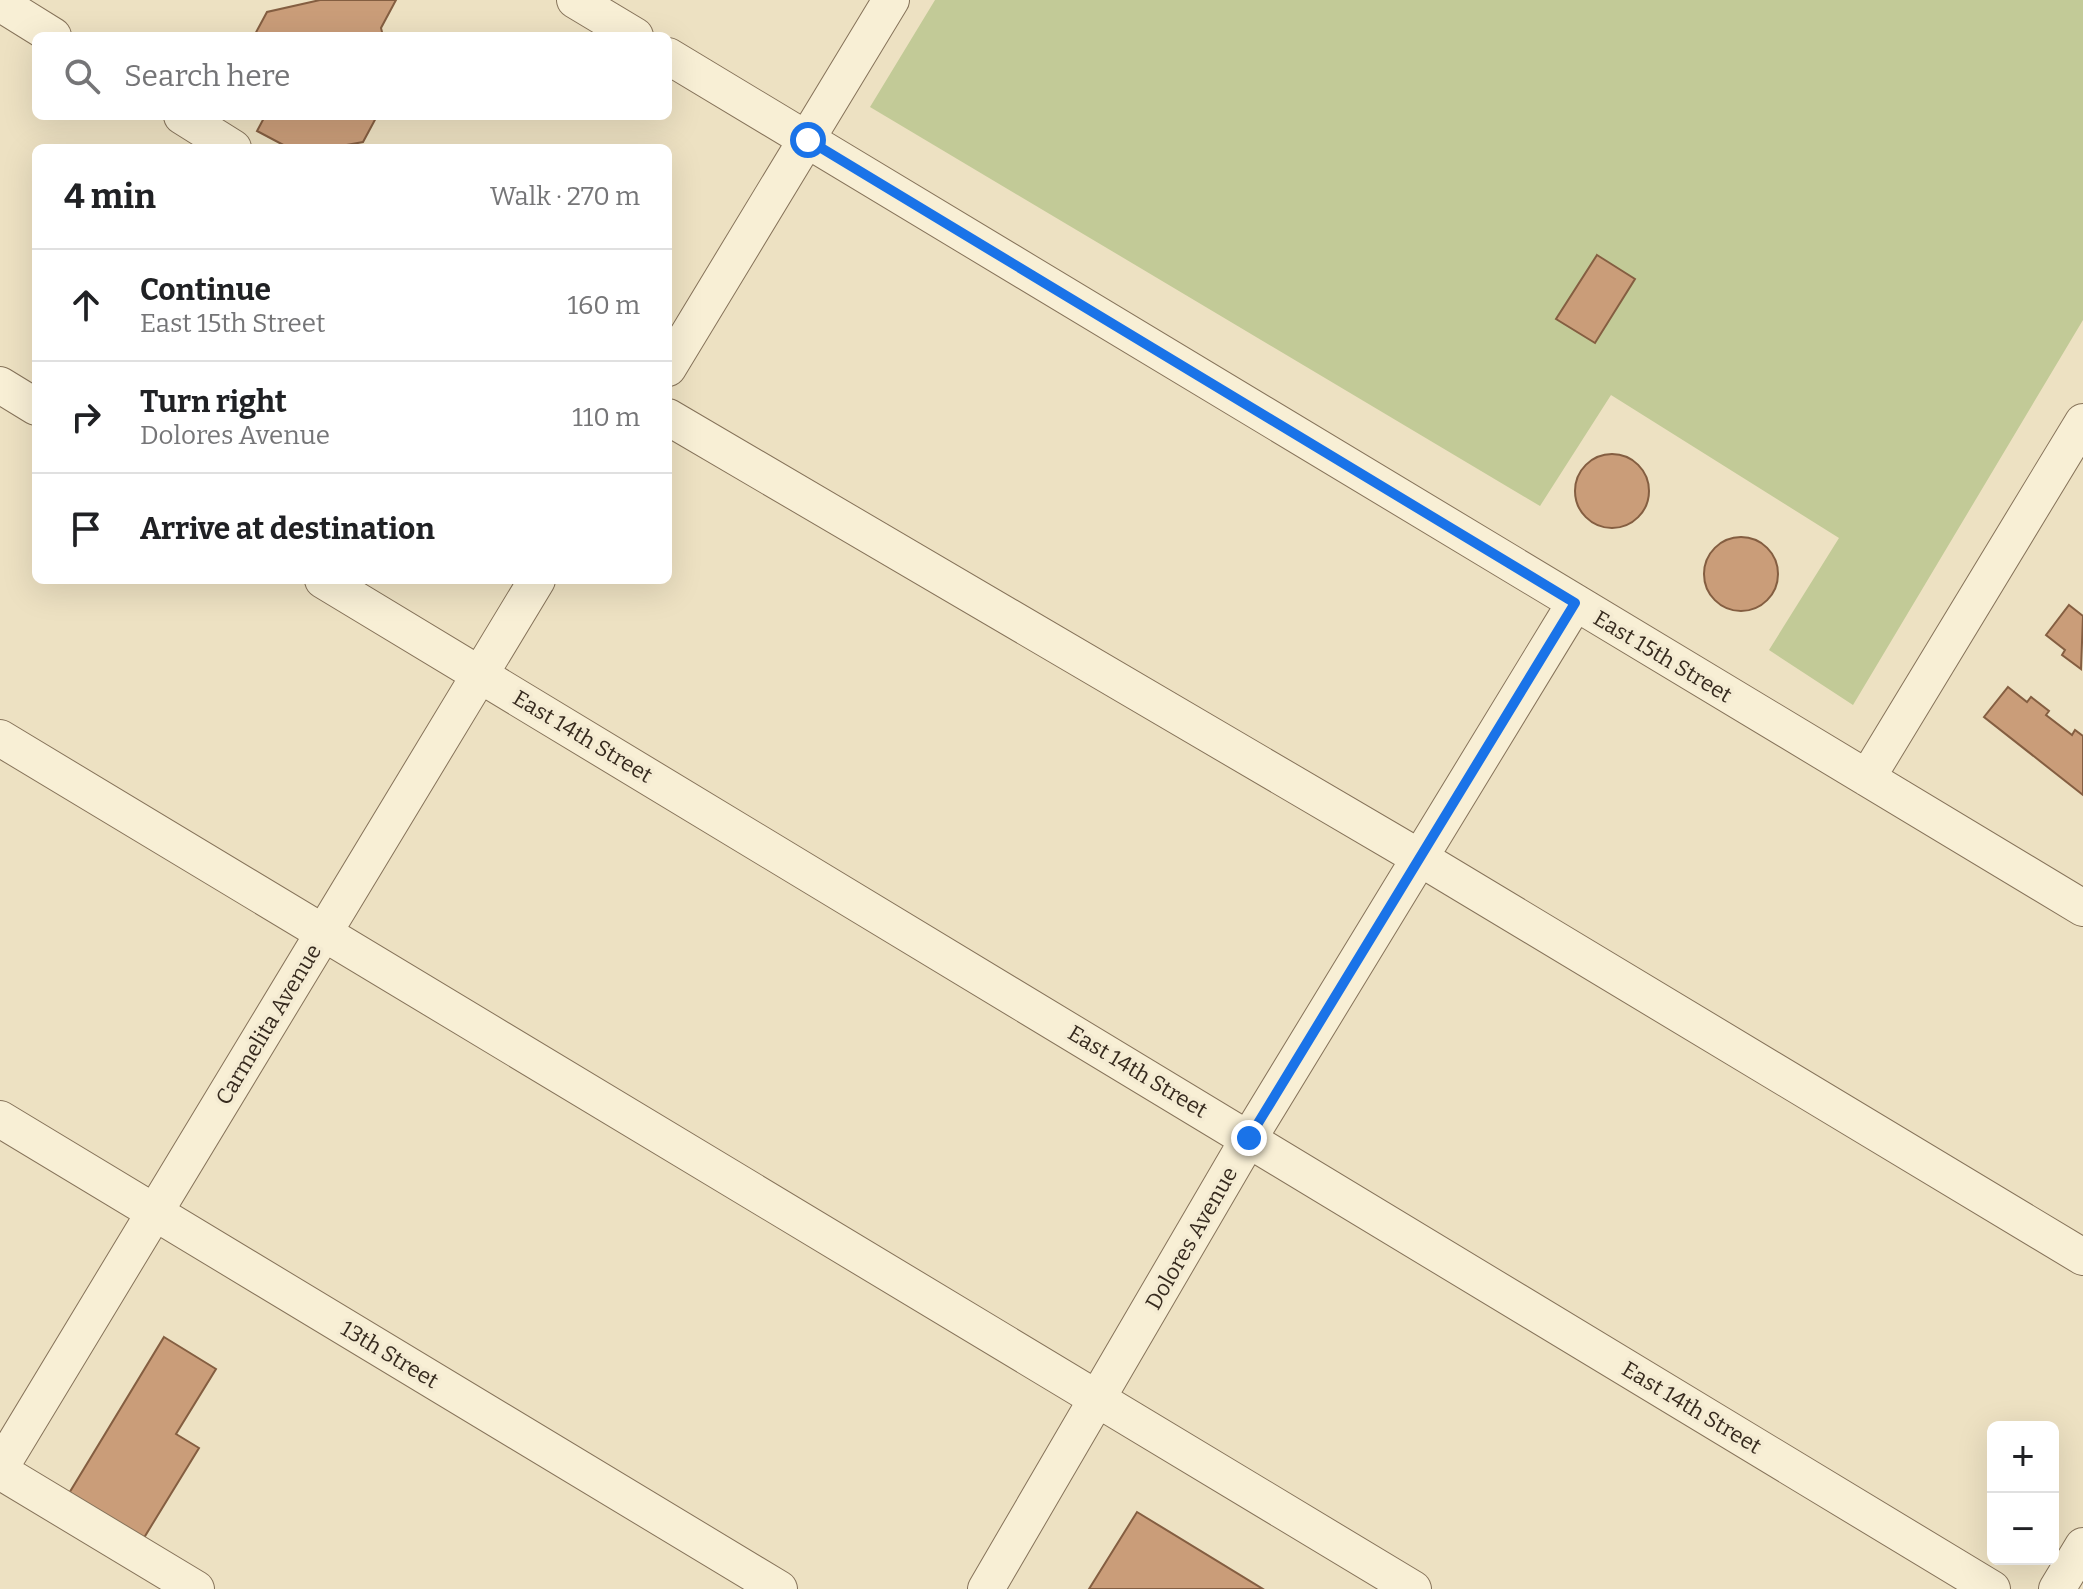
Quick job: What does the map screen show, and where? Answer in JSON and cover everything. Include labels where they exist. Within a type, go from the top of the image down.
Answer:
[{"type":"street","points":[[575,0],[628,32]]},
{"type":"street","points":[[672,361],[891,0]]},
{"type":"street","points":[[0,3],[47,32]]},
{"type":"street","name":"East 15th Street","points":[[672,58],[2083,908]]},
{"type":"street","points":[[188,120],[227,144]]},
{"type":"street","points":[[0,385],[32,405]]},
{"type":"street","points":[[672,419],[1420,858],[2083,1257]]},
{"type":"street","points":[[1867,778],[2083,422]]},
{"type":"street","name":"East 14th Street","points":[[330,584],[1992,1589]]},
{"type":"street","name":"Carmelita Avenue","points":[[0,1469],[535,584]]},
{"type":"street","name":"Dolores Avenue","points":[[986,1589],[1249,1138],[1575,603]]},
{"type":"street","points":[[0,738],[1097,1399],[1359,1575],[1413,1589]]},
{"type":"street","name":"13th Street","points":[[0,1119],[779,1589]]},
{"type":"street","points":[[0,1469],[196,1589]]},
{"type":"street","points":[[2057,1589],[2083,1546]]},
{"type":"green space","points":[[935,0],[2083,0],[2083,320],[1853,705],[1769,650],[1839,538],[1611,395],[1540,506],[870,107]]},
{"type":"building","points":[[320,0],[396,0],[381,28],[382,32],[256,32],[267,12]]},
{"type":"building","points":[[263,120],[375,120],[363,142],[352,144],[281,144],[257,131]]},
{"type":"building","points":[[1597,255],[1635,279],[1595,343],[1556,319]]},
{"type":"building","points":[[1612,454],[1626,457],[1638,465],[1646,477],[1649,491],[1646,505],[1638,517],[1626,525],[1612,528],[1598,525],[1586,517],[1578,505],[1575,491],[1578,477],[1586,465],[1598,457]]},
{"type":"building","points":[[1741,537],[1755,540],[1767,548],[1775,560],[1778,574],[1775,588],[1767,600],[1755,608],[1741,611],[1727,608],[1715,600],[1707,588],[1704,574],[1707,560],[1715,548],[1727,540]]},
{"type":"building","points":[[2069,605],[2083,616],[2081,669],[2062,655],[2065,650],[2046,635]]},
{"type":"building","points":[[2008,687],[2027,702],[2031,697],[2049,711],[2046,715],[2072,735],[2075,730],[2083,736],[2083,795],[1984,717]]},
{"type":"building","points":[[164,1337],[216,1369],[176,1434],[199,1448],[142,1541],[68,1495]]},
{"type":"building","points":[[1137,1512],[1263,1589],[1089,1589]]},
{"type":"route","points":[[808,140],[1575,603],[1249,1138]]}]
